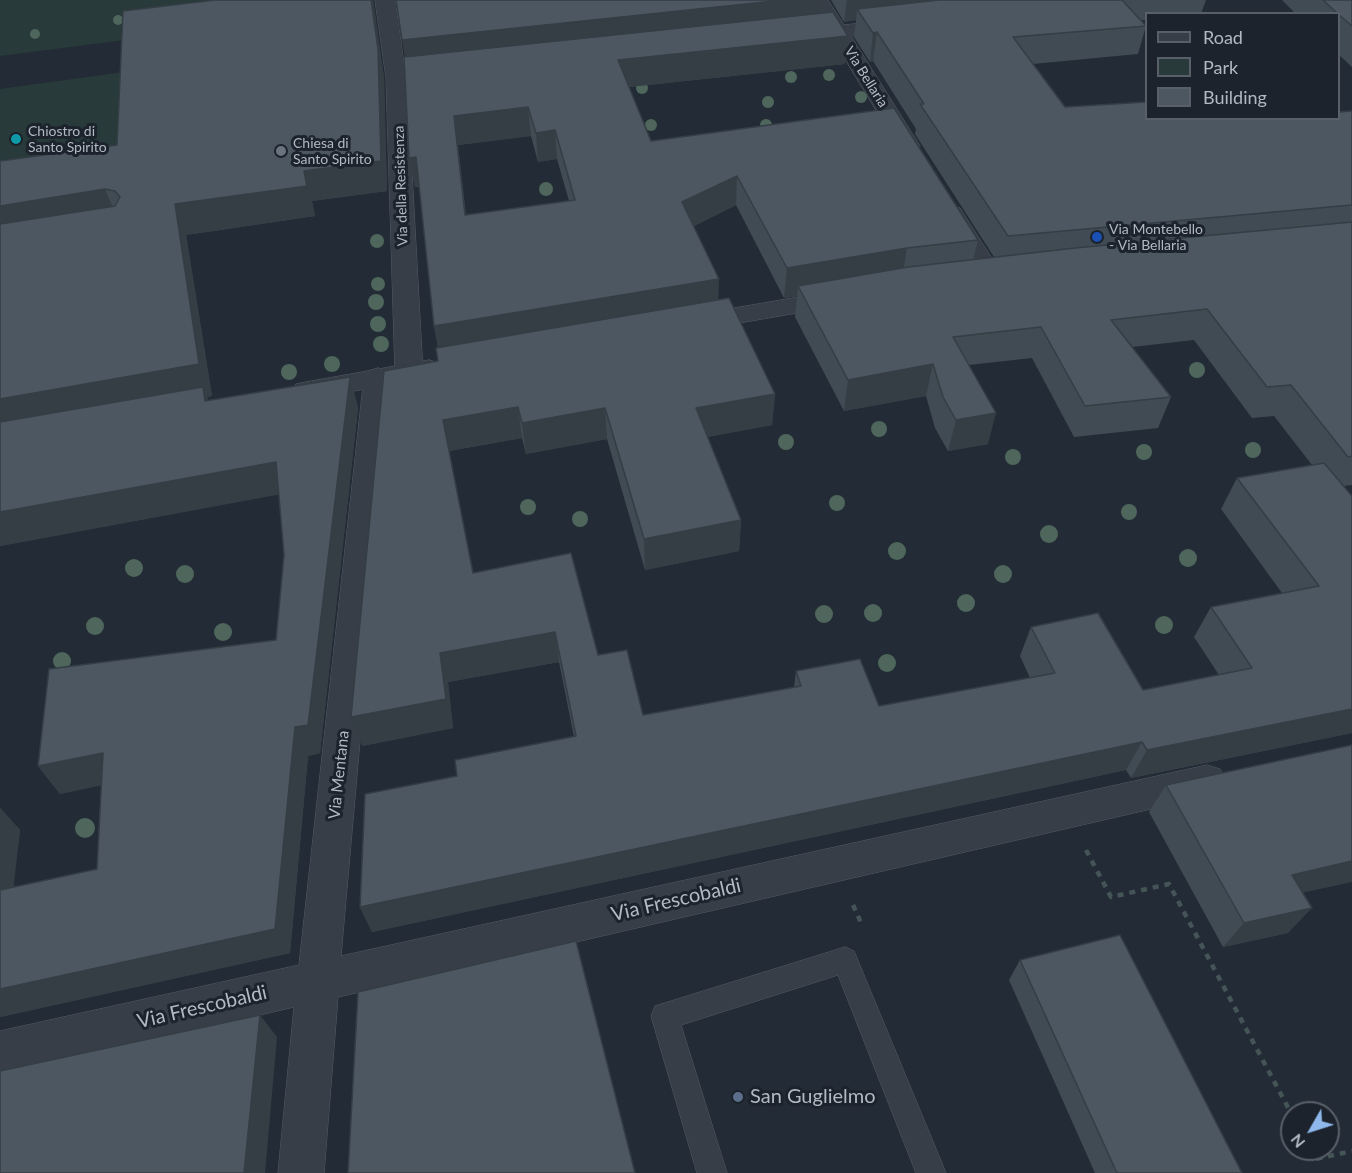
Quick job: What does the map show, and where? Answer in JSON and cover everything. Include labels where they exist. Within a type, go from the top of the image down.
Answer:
[{"type":"street","name":"Via della Resistenza","points":[[385,0],[396,78],[394,375]]},
{"type":"street","name":"Via Bellaria","points":[[818,0],[920,163]]},
{"type":"street","points":[[780,38],[918,23]]},
{"type":"street","points":[[396,78],[466,71]]},
{"type":"street","points":[[939,193],[990,277]]},
{"type":"street","points":[[671,327],[868,294]]},
{"type":"street","points":[[280,395],[453,365]]},
{"type":"street","name":"Via Mentana","points":[[301,1173],[318,981],[394,375]]},
{"type":"street","name":"Via Frescobaldi","points":[[0,1053],[1238,774]]},
{"type":"lane","points":[[712,1173],[665,1016],[845,960],[931,1173]]},
{"type":"path","points":[[1066,811],[1111,897],[1169,884],[1285,1101]]},
{"type":"path","points":[[836,863],[872,949],[845,960]]},
{"type":"green space","points":[[0,0],[226,0],[227,27],[0,56]]},
{"type":"green space","points":[[132,71],[129,175],[0,194],[0,89]]},
{"type":"building","points":[[215,0],[371,0],[378,49],[381,161],[304,171],[307,186],[175,204],[199,364],[0,399],[0,224],[115,206],[120,197],[115,191],[105,189],[0,206],[0,161],[117,145],[123,11]]},
{"type":"building","points":[[396,0],[784,0],[402,40]]},
{"type":"building","points":[[939,0],[1122,0],[1145,26],[1013,37],[1065,107],[1145,102],[1145,120],[1340,120],[1340,112],[1352,111],[1352,205],[1008,236],[920,104],[924,104],[877,32],[873,33],[857,9]]},
{"type":"building","points":[[1323,0],[1352,0],[1352,26],[1340,16],[1340,12],[1336,12]]},
{"type":"building","points":[[833,12],[848,36],[618,60],[651,141],[894,108],[978,240],[907,248],[787,268],[737,176],[682,202],[719,279],[434,326],[416,157],[409,158],[404,57]],"holes":[[[528,107],[536,133],[555,130],[575,200],[465,215],[454,116]]]},
{"type":"building","points":[[1352,222],[1352,456],[1348,457],[1291,385],[1267,387],[1207,309],[1111,320],[1171,397],[1085,406],[1041,327],[953,337],[996,413],[956,420],[943,397],[933,364],[848,380],[798,286],[908,267],[1075,248]]},
{"type":"building","points":[[729,298],[775,394],[696,408],[741,520],[644,539],[605,408],[522,423],[518,407],[443,420],[473,573],[571,553],[598,655],[627,650],[643,715],[801,686],[796,671],[860,659],[879,706],[1055,673],[1031,627],[1098,613],[1143,690],[1252,668],[1211,607],[1319,586],[1237,478],[1324,463],[1352,496],[1352,709],[1147,750],[1142,742],[360,907],[365,794],[457,776],[455,760],[576,736],[555,632],[440,653],[446,699],[351,717],[384,371],[438,361],[436,348]]},
{"type":"building","points":[[350,377],[308,725],[295,727],[275,929],[0,989],[0,890],[97,869],[103,753],[38,766],[49,669],[276,640],[284,555],[276,462],[0,512],[0,422],[203,387],[205,401]]},
{"type":"building","points":[[1352,745],[1352,861],[1292,875],[1312,908],[1244,923],[1166,785]]},
{"type":"building","points":[[1120,935],[1242,1173],[1117,1173],[1020,960]]},
{"type":"building","points":[[576,941],[635,1173],[348,1173],[358,992]]},
{"type":"building","points":[[260,1015],[244,1173],[0,1173],[0,1071]]},
{"type":"place","name":"Chiostro di Santo Spirito","points":[[16,139]]},
{"type":"place","name":"Chiesa di Santo Spirito","points":[[281,151]]},
{"type":"place","name":"Via Montebello - Via Bellaria","points":[[1097,237]]},
{"type":"place","name":"San Guglielmo","points":[[738,1097]]}]
